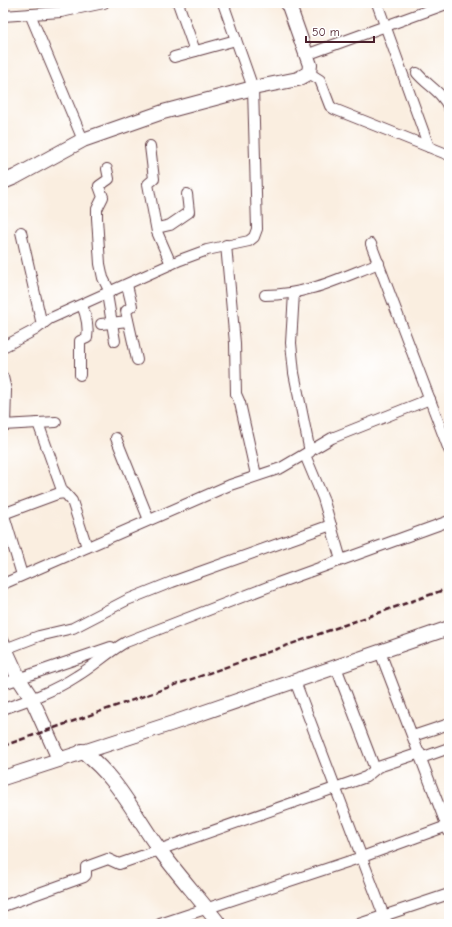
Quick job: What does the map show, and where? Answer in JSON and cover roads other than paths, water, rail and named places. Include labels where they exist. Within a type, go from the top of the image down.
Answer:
[{"type":"street","points":[[3,16],[61,12],[104,3]]},
{"type":"street","points":[[178,3],[195,51]]},
{"type":"street","points":[[3,347],[42,325],[49,319],[171,264],[207,250],[249,241],[254,237],[257,229],[253,88],[223,3]]},
{"type":"street","points":[[288,3],[310,65],[309,73]]},
{"type":"street","points":[[377,3],[429,147]]},
{"type":"street","points":[[306,54],[449,3]]},
{"type":"street","points":[[30,14],[83,140]]},
{"type":"street","points":[[174,57],[236,40]]},
{"type":"street","points":[[309,73],[320,80],[330,106],[334,110],[449,155]]},
{"type":"street","points":[[3,182],[83,140],[163,112],[253,88],[298,79],[309,73]]},
{"type":"street","points":[[417,73],[429,86],[441,94],[449,108]]},
{"type":"street","points":[[150,146],[154,179],[148,184],[157,228],[171,264]]},
{"type":"street","points":[[107,169],[109,179],[99,186],[103,197],[97,209],[97,218],[101,270],[109,293],[106,324],[114,341]]},
{"type":"street","points":[[157,228],[170,225],[189,212],[187,194]]},
{"type":"street","points":[[21,232],[42,325]]},
{"type":"street","points":[[372,244],[448,443]]},
{"type":"street","points":[[226,245],[235,343],[236,394],[240,403],[256,475]]},
{"type":"street","points":[[265,295],[294,294],[313,289],[379,262]]},
{"type":"street","points":[[127,285],[132,306],[126,310],[138,360]]},
{"type":"street","points":[[294,294],[291,342],[294,373],[307,454],[323,498],[341,560]]},
{"type":"street","points":[[80,376],[80,341],[86,338],[87,334],[87,320],[82,305]]},
{"type":"street","points":[[106,324],[128,321]]},
{"type":"street","points":[[3,377],[6,390],[4,425],[56,422]]},
{"type":"street","points":[[3,584],[256,475],[282,468],[345,433],[430,399]]},
{"type":"street","points":[[38,423],[63,493],[72,501],[87,547]]},
{"type":"street","points":[[116,438],[149,520]]},
{"type":"street","points":[[22,575],[3,513],[63,493]]},
{"type":"street","points":[[3,684],[126,642],[341,560],[449,521]]},
{"type":"street","points":[[59,759],[32,699],[19,679],[4,646],[73,628],[106,610],[172,582],[331,525]]},
{"type":"street","points":[[3,778],[82,751],[173,723],[449,628]]},
{"type":"street","points":[[3,709],[32,699],[79,676],[109,652],[126,642]]},
{"type":"street","points":[[160,924],[448,829],[380,652]]},
{"type":"street","points":[[336,667],[376,769]]},
{"type":"street","points":[[295,681],[386,919]]},
{"type":"street","points":[[413,736],[449,724]]},
{"type":"street","points":[[3,906],[84,877],[86,875],[86,867],[104,860],[110,859],[119,864],[369,776],[376,769],[420,755],[449,748]]},
{"type":"street","points":[[82,751],[98,763],[120,788],[160,850],[219,924]]},
{"type":"street","points":[[359,924],[386,919],[449,894]]},
{"type":"railway","points":[[3,746],[449,588]]}]
